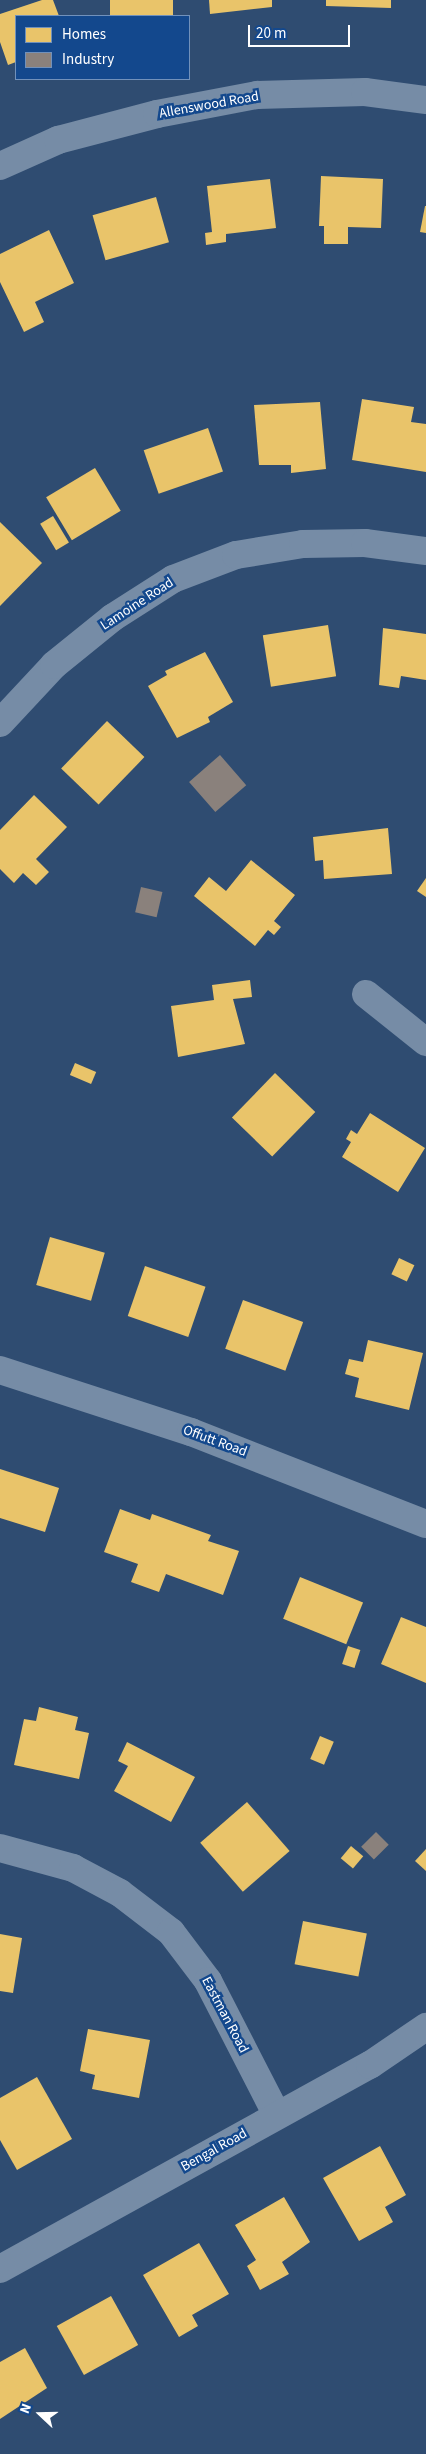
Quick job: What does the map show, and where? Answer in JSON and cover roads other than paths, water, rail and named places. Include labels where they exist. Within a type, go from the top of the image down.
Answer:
[{"type":"street","name":"Allenswood Road","points":[[0,166],[58,140],[157,114],[257,95],[365,92],[426,100]]},
{"type":"street","name":"Lamoine Road","points":[[0,723],[54,665],[112,618],[173,579],[236,555],[303,544],[365,544],[426,550]]},
{"type":"street","points":[[366,994],[426,1042]]},
{"type":"street","name":"Offutt Road","points":[[0,1370],[191,1432],[426,1524]]},
{"type":"street","name":"Eastman Road","points":[[0,1848],[73,1868],[120,1893],[171,1932],[208,1981],[277,2115]]},
{"type":"street","name":"Bengal Road","points":[[0,2269],[370,2065],[426,2026]]}]
